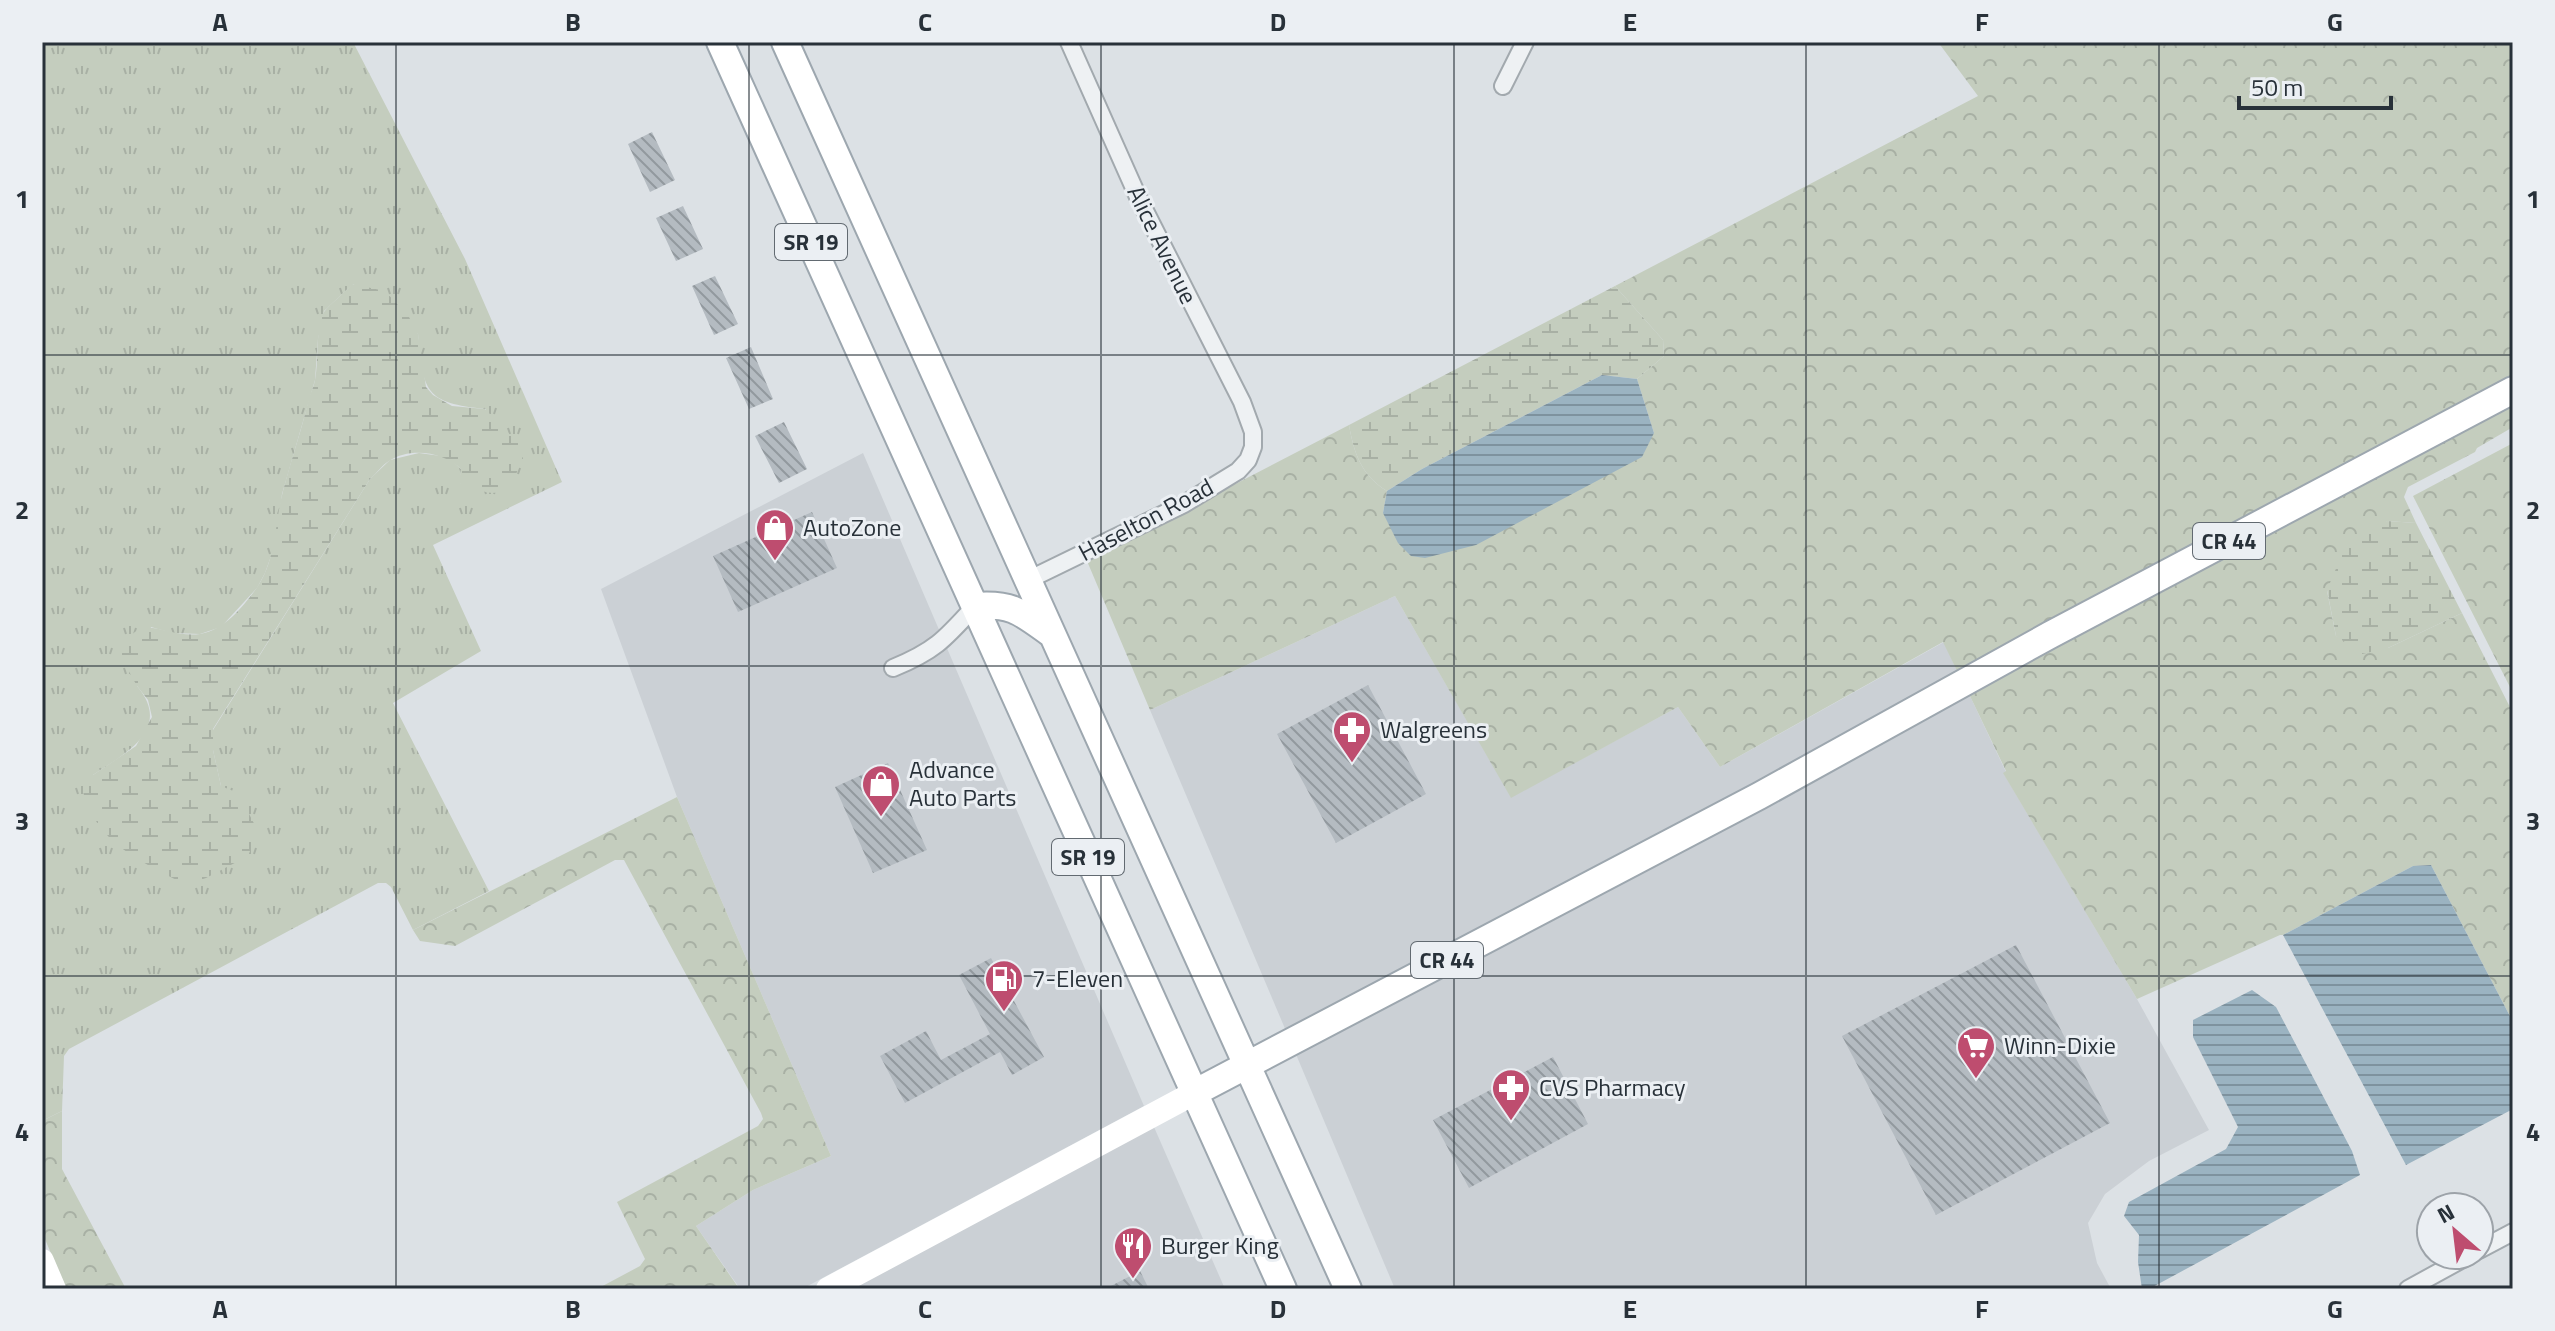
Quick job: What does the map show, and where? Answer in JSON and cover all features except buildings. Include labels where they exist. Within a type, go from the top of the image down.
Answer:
[{"type":"main road","name":"SR 19","points":[[720,42],[1283,1289]]},
{"type":"main road","name":"SR 19","points":[[785,42],[1348,1289]]},
{"type":"main road","name":"CR 44","points":[[828,1289],[1247,1064],[1759,796],[2050,635],[2513,390]]},
{"type":"main road","points":[[975,606],[999,604],[1018,609],[1053,636]]},
{"type":"main road","points":[[42,1261],[54,1289]]},
{"type":"street","name":"Alice Avenue","points":[[1069,42],[1138,197],[1242,402],[1253,432],[1253,447]]},
{"type":"street","points":[[1503,86],[1525,42]]},
{"type":"street","name":"Haselton Road","points":[[1028,580],[1184,504],[1238,471],[1248,460],[1253,447]]},
{"type":"street","points":[[893,668],[924,655],[942,642],[975,606]]},
{"type":"street","points":[[2495,1242],[2513,1232]]},
{"type":"street","points":[[2408,1289],[2441,1271]]},
{"type":"shaded area","points":[[863,453],[1144,1106],[802,1289],[734,1289],[738,1286],[696,1226],[753,1190],[831,1156],[677,797],[601,589]]},
{"type":"shaded area","points":[[1395,596],[1511,797],[1678,707],[1720,767],[1944,642],[1958,673],[1753,786],[1286,1031],[1150,710]]},
{"type":"shaded area","points":[[1969,694],[2006,772],[2004,774],[2137,999],[2209,1130],[2149,1161],[2105,1194],[2088,1223],[2097,1263],[2111,1289],[1395,1289],[1295,1052]]},
{"type":"shaded area","points":[[1154,1127],[1225,1289],[852,1289]]},
{"type":"green space","points":[[42,42],[353,42],[465,259],[562,482],[433,545],[481,651],[393,703],[489,891],[413,930],[391,887],[378,883],[69,1049],[64,1056],[62,1111],[42,1121]],"holes":[[[353,284],[418,334],[422,369],[431,391],[450,403],[486,409],[460,484],[461,469],[448,457],[419,453],[390,460],[370,479],[213,730],[213,750],[221,786],[93,775],[131,749],[148,727],[150,715],[147,701],[137,686],[151,627],[172,633],[200,634],[221,627],[257,588],[265,573],[276,542],[282,494],[315,380],[324,311]]]},
{"type":"green space","points":[[1938,42],[2513,42],[2513,377],[1958,673],[1943,642],[1720,767],[1678,707],[1511,798],[1395,596],[1150,710],[1087,561],[1349,425],[1360,462],[1371,478],[1387,491],[1383,513],[1654,433],[1637,379],[1664,356],[1663,340],[1615,286],[1978,96]]},
{"type":"green space","points":[[352,284],[385,291],[409,317],[418,334],[426,387],[433,395],[452,406],[485,409],[518,443],[523,459],[508,491],[495,493],[459,483],[461,469],[454,463],[426,453],[398,457],[386,463],[370,479],[213,729],[213,750],[221,786],[238,793],[258,831],[248,856],[186,885],[137,859],[110,838],[90,810],[83,792],[93,775],[136,746],[152,717],[148,700],[121,657],[134,632],[152,628],[187,634],[209,632],[238,611],[263,578],[271,554],[283,491],[315,382],[323,314]]},
{"type":"green space","points":[[1615,286],[1663,340],[1664,356],[1637,379],[1602,375],[1422,469],[1387,491],[1371,478],[1356,454],[1349,425]]},
{"type":"green space","points":[[2513,404],[2513,427],[2475,452],[2408,487],[2404,497],[2416,523],[2387,521],[2327,591],[2336,636],[2388,648],[2462,613],[2513,713],[2513,1022],[2431,865],[2413,866],[2283,935],[2137,999],[2003,773],[2006,771],[1969,694]]},
{"type":"green space","points":[[2513,443],[2513,693],[2413,496]]},
{"type":"green space","points":[[2387,521],[2416,523],[2462,613],[2388,648],[2362,654],[2336,636],[2327,590],[2343,552],[2362,532]]},
{"type":"green space","points":[[677,797],[831,1156],[753,1190],[696,1226],[738,1287],[597,1289],[640,1266],[645,1259],[617,1202],[758,1126],[763,1119],[761,1113],[624,860],[615,860],[455,946],[420,941],[413,930]]},
{"type":"green space","points":[[62,1111],[62,1169],[126,1289],[66,1289],[42,1232],[42,1121]]},
{"type":"water","points":[[1602,375],[1637,379],[1654,433],[1642,457],[1476,545],[1425,558],[1411,556],[1398,543],[1383,513],[1387,491],[1422,469]]},
{"type":"water","points":[[2431,865],[2513,1022],[2513,1109],[2406,1165],[2283,935],[2413,866]]},
{"type":"water","points":[[2252,990],[2276,1007],[2352,1151],[2360,1175],[2149,1289],[2142,1289],[2138,1262],[2139,1235],[2124,1216],[2129,1202],[2226,1149],[2238,1127],[2193,1037],[2193,1020]]},
{"type":"place","name":"AutoZone","points":[[775,562]]},
{"type":"place","name":"Walgreens","points":[[1352,764]]},
{"type":"place","name":"Advance Auto Parts","points":[[881,818]]},
{"type":"place","name":"7-Eleven","points":[[1004,1013]]},
{"type":"place","name":"Winn-Dixie","points":[[1976,1080]]},
{"type":"place","name":"CVS Pharmacy","points":[[1511,1122]]},
{"type":"place","name":"Burger King","points":[[1133,1280]]}]
